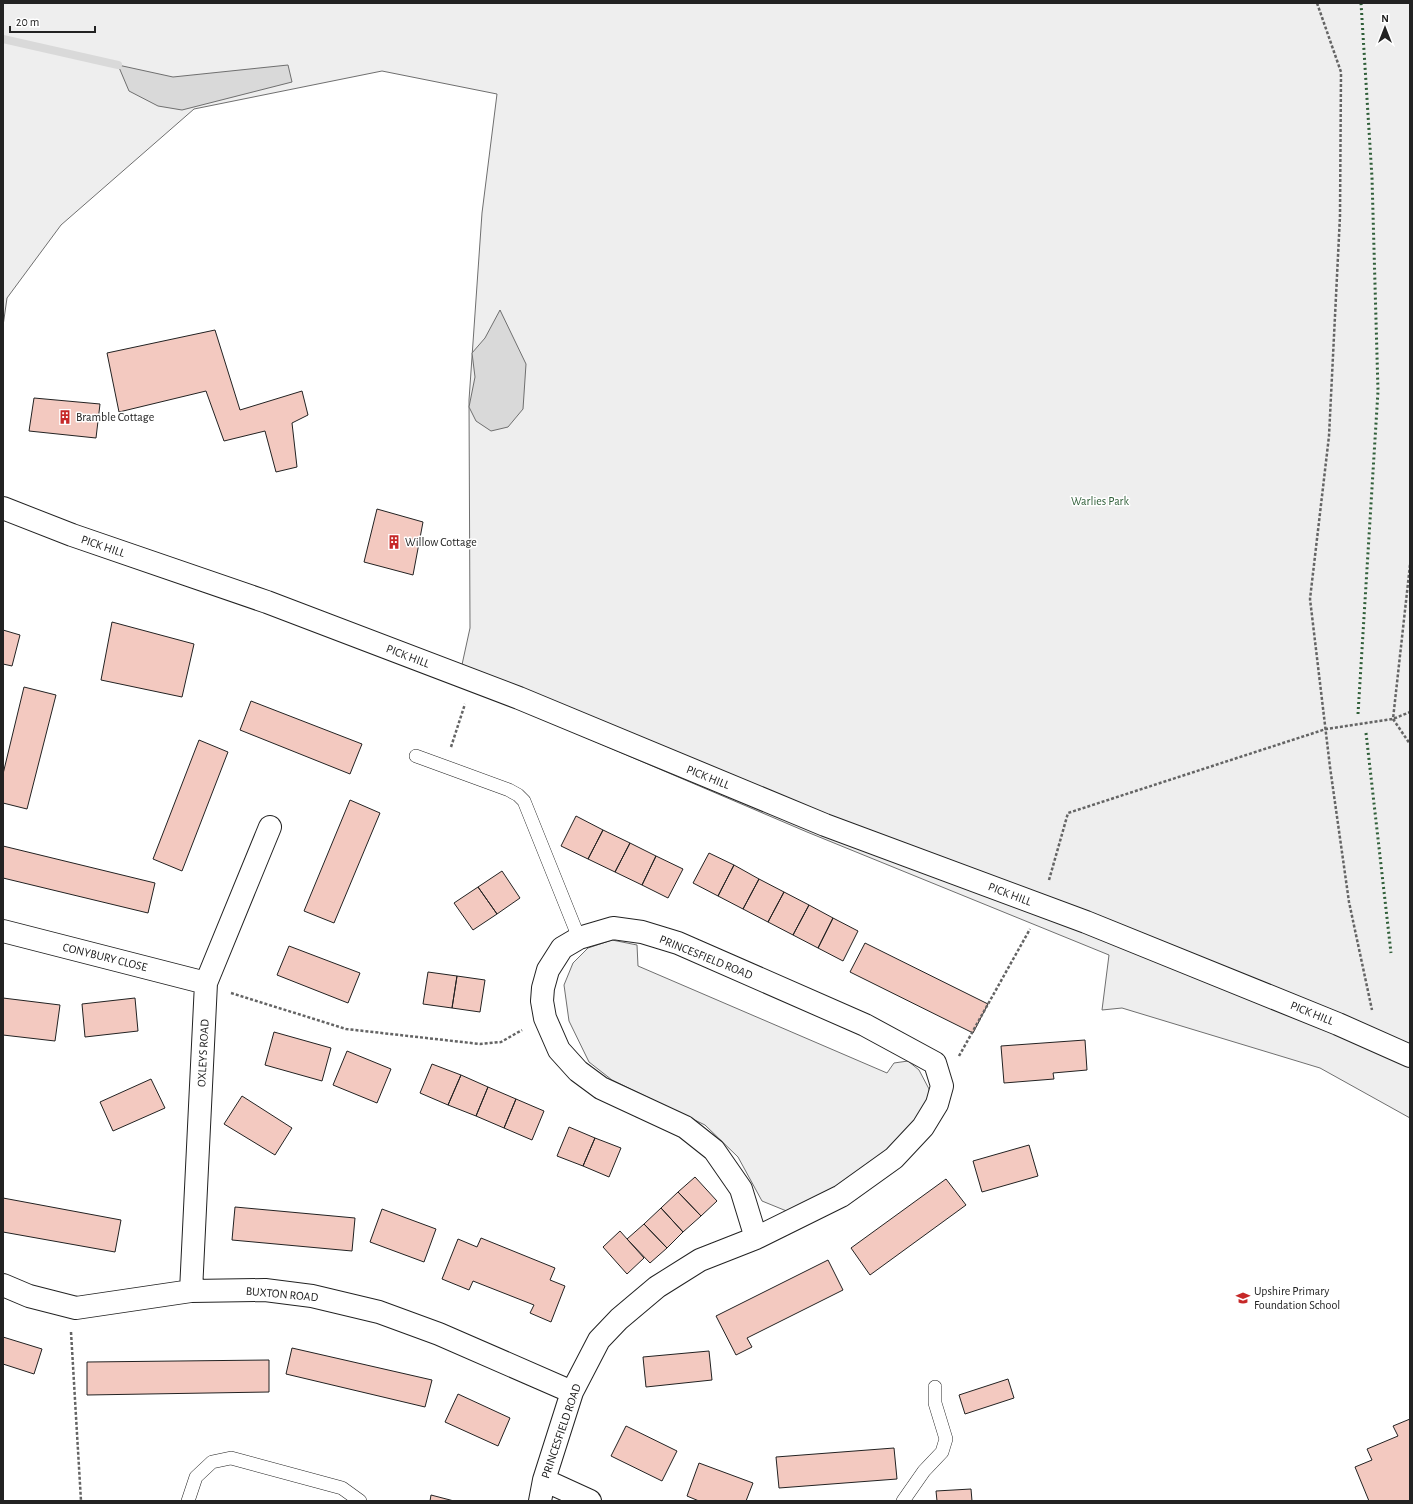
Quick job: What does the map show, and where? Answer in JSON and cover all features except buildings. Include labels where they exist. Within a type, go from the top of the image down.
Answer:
[{"type":"street","name":"PICK HILL","points":[[3,508],[72,535],[267,602],[519,698],[825,825],[1123,937],[1338,1024],[1410,1056]]},
{"type":"street","name":"OXLEYS ROAD","points":[[191,1291],[206,983],[270,827]]},
{"type":"street","name":"PRINCESFIELD ROAD","points":[[542,1491],[572,1392],[599,1340],[619,1319],[657,1286],[700,1260],[756,1238],[840,1196],[894,1158],[923,1127],[937,1104],[942,1086],[935,1064],[865,1025],[678,943],[642,932],[613,928],[579,938],[562,948],[548,970],[543,988],[542,1001],[545,1018],[558,1050],[584,1075],[601,1088],[686,1127],[714,1150],[742,1189],[756,1238]]},
{"type":"street","name":"CONYBURY CLOSE","points":[[3,931],[206,983]]},
{"type":"street","name":"BUXTON ROAD","points":[[3,1285],[29,1296],[76,1308],[191,1291],[265,1290],[304,1295],[379,1312],[439,1334],[572,1392]]},
{"type":"street","points":[[542,1491],[590,1501]]},
{"type":"lane","points":[[416,756],[509,790],[518,795],[524,801],[579,938]]},
{"type":"lane","points":[[903,1501],[924,1471],[942,1452],[946,1439],[935,1403],[935,1388]]},
{"type":"lane","points":[[188,1501],[196,1477],[212,1462],[230,1458],[342,1488],[360,1501]]},
{"type":"path","points":[[1317,3],[1341,72],[1340,216],[1330,436],[1310,599],[1349,902],[1378,1042]]},
{"type":"path","points":[[1410,564],[1393,719],[1410,744]]},
{"type":"path","points":[[444,767],[472,680]]},
{"type":"path","points":[[942,1086],[1042,906],[1068,812],[1326,729],[1393,719],[1410,712]]},
{"type":"path","points":[[206,983],[346,1030],[480,1044],[501,1042],[545,1018]]},
{"type":"path","points":[[76,1308],[71,1332],[81,1501]]},
{"type":"green space","name":"Warlies Park","points":[[3,3],[1410,3],[1410,1118],[1320,1068],[1122,1008],[1102,1010],[1109,955],[807,832],[458,683],[470,628],[469,400],[482,213],[497,94],[382,71],[194,109],[61,225],[7,298],[3,326]]},
{"type":"green space","points":[[612,940],[637,945],[638,966],[887,1073],[894,1063],[908,1061],[919,1070],[929,1089],[929,1103],[891,1153],[837,1189],[789,1212],[762,1201],[738,1157],[705,1125],[612,1080],[589,1062],[569,1021],[564,985],[573,963],[588,948]]},
{"type":"shaded area","points":[[118,65],[173,77],[288,65],[292,82],[182,110],[158,106],[129,91]]},
{"type":"shaded area","points":[[500,310],[526,364],[523,409],[508,427],[491,431],[476,421],[469,407],[475,377],[472,353],[485,338]]},
{"type":"waterway","points":[[3,39],[118,65]]},
{"type":"hedge","points":[[1358,714],[1378,391],[1372,178],[1361,3]]},
{"type":"hedge","points":[[1366,733],[1391,953]]},
{"type":"place","name":"Bramble Cottage","points":[[65,417]]},
{"type":"place","name":"Willow Cottage","points":[[394,542]]},
{"type":"place","name":"Upshire Primary Foundation School","points":[[1243,1298]]}]
